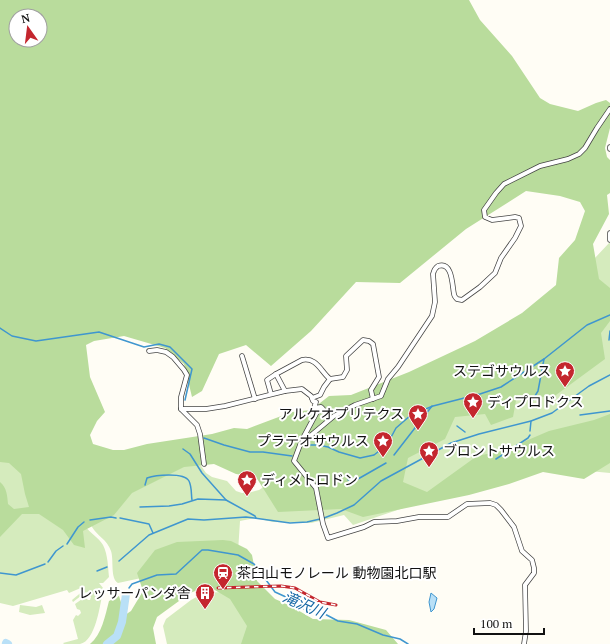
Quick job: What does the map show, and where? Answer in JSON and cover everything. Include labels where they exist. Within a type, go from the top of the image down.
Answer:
[{"type":"street","points":[[524,644],[526,631],[525,585],[534,573],[534,568],[532,560],[522,551],[514,528],[496,505],[490,503],[467,504],[448,516],[419,517],[397,521],[374,522],[364,527],[328,538],[316,488],[294,462],[300,445],[334,416],[355,405],[381,396],[388,379],[398,367],[432,316],[435,302],[433,274],[436,268],[444,266],[448,269],[451,275],[454,294],[457,299],[462,300],[480,287],[495,273],[501,258],[521,226],[519,218],[515,217],[492,220],[485,217],[484,210],[496,192],[511,179],[540,166],[568,159],[579,154],[585,148],[610,108]]},
{"type":"street","points":[[610,233],[610,240]]},
{"type":"street","points":[[312,398],[320,396],[330,379],[343,376],[347,370],[346,356],[363,340],[369,341],[373,344],[379,377],[371,390],[373,399]]},
{"type":"street","points":[[149,351],[157,350],[166,352],[173,357],[184,370],[186,375],[181,399],[181,409],[197,425],[200,434],[204,464]]},
{"type":"street","points":[[242,356],[255,399]]},
{"type":"street","points":[[271,394],[267,380],[302,360],[312,360],[318,364],[330,379]]},
{"type":"street","points":[[276,374],[285,391]]},
{"type":"street","points":[[181,409],[206,409],[225,406],[295,388],[302,389],[309,393],[313,401],[316,402],[314,408],[321,407],[323,409],[317,412],[303,438],[303,442]]},
{"type":"green space","points":[[0,0],[469,0],[480,20],[512,56],[540,98],[550,104],[578,111],[606,100],[610,103],[610,128],[605,148],[607,157],[610,160],[610,193],[607,195],[609,214],[593,244],[599,279],[610,288],[610,321],[601,333],[605,359],[556,395],[535,398],[517,395],[513,417],[491,425],[485,414],[455,417],[445,439],[408,458],[403,482],[427,492],[477,456],[502,451],[549,431],[594,420],[610,414],[610,463],[584,479],[543,472],[509,484],[469,495],[363,517],[341,509],[278,512],[256,477],[236,474],[214,464],[184,467],[132,493],[114,515],[83,531],[85,548],[74,545],[63,530],[39,514],[22,514],[0,537],[0,482],[5,489],[8,504],[14,509],[29,507],[21,474],[9,463],[0,462]],"holes":[[[526,191],[560,196],[580,202],[585,211],[575,240],[559,258],[556,285],[522,313],[475,341],[409,372],[351,395],[329,396],[311,410],[292,412],[247,429],[234,428],[212,434],[147,444],[124,450],[113,450],[93,444],[90,435],[97,421],[105,412],[90,377],[86,345],[94,341],[124,336],[165,348],[184,364],[192,397],[202,391],[219,354],[246,345],[271,366],[311,331],[356,282],[400,283],[466,229]]]},
{"type":"green space","points":[[610,242],[610,473],[557,468],[442,495],[353,525],[344,515],[311,523],[273,522],[255,518],[240,521],[238,552],[174,571],[118,583],[116,581],[113,573],[111,551],[107,543],[92,527],[89,511],[197,460],[206,473],[212,477],[227,481],[236,491],[248,493],[259,490],[512,325],[594,259]]},
{"type":"green space","points":[[0,447],[85,526],[101,542],[105,549],[108,561],[109,577],[103,583],[99,583],[103,588],[103,591],[94,629],[90,636],[80,644],[63,643],[78,639],[73,620],[76,615],[78,616],[81,613],[75,604],[85,597],[90,600],[91,597],[86,592],[73,602],[72,600],[84,590],[83,587],[69,593],[67,590],[13,606],[0,603]]},
{"type":"green space","points":[[231,541],[247,549],[252,555],[257,581],[275,599],[289,605],[313,619],[349,620],[386,630],[398,644],[241,644],[247,626],[230,599],[208,586],[190,593],[157,617],[153,628],[156,644],[90,644],[100,630],[109,601],[119,596],[125,615],[131,611],[143,591],[137,573],[155,550],[177,542]]},
{"type":"green space","points":[[223,592],[287,644],[167,644],[163,626],[166,619],[191,600],[204,593]]},
{"type":"green space","points":[[20,605],[36,607],[42,605],[45,613],[30,615],[19,612]]},
{"type":"water","points":[[431,593],[437,598],[434,609],[431,612],[429,602]]},
{"type":"waterway","points":[[305,445],[328,447],[360,458],[374,455],[389,441],[396,428],[411,415],[433,406],[501,387],[544,359],[587,325],[610,315]]},
{"type":"waterway","points":[[0,328],[12,336],[36,341],[99,332],[144,347],[159,344],[170,347],[192,369],[185,400]]},
{"type":"waterway","points":[[609,340],[610,331]]},
{"type":"waterway","points":[[532,401],[538,391],[544,359]]},
{"type":"waterway","points":[[324,518],[354,505],[381,481],[451,443],[479,434],[531,421],[552,413],[589,386],[610,375]]},
{"type":"waterway","points":[[394,455],[432,406]]},
{"type":"waterway","points":[[580,415],[610,411]]},
{"type":"waterway","points":[[530,431],[531,421]]},
{"type":"waterway","points":[[457,426],[465,432]]},
{"type":"waterway","points":[[496,459],[528,438],[530,435]]},
{"type":"waterway","points":[[204,438],[250,452],[263,452],[292,456]]},
{"type":"waterway","points":[[183,449],[190,454],[202,473],[226,500],[255,516],[256,518]]},
{"type":"waterway","points":[[348,480],[358,479],[386,463]]},
{"type":"waterway","points":[[145,485],[147,478],[162,475],[181,476],[189,481],[192,500]]},
{"type":"waterway","points":[[140,507],[169,506],[198,499],[226,500]]},
{"type":"waterway","points":[[90,520],[111,517],[116,518]]},
{"type":"waterway","points":[[119,561],[149,535],[188,519],[204,520],[246,517],[290,523],[307,522],[320,519]]},
{"type":"waterway","points":[[120,518],[149,524],[153,533]]},
{"type":"waterway","points":[[67,544],[78,527],[84,522]]},
{"type":"waterway","points":[[48,562],[56,551],[63,546]]},
{"type":"waterway","name":"滝沢川","points":[[129,588],[132,584],[157,575],[176,574],[202,550],[238,555],[254,564],[275,592],[286,597],[304,609],[321,612],[338,621],[357,624],[383,635],[400,639],[408,644]]},
{"type":"waterway","points":[[0,573],[16,575],[45,564]]},
{"type":"waterway","points":[[97,571],[107,567]]},
{"type":"waterway","name":"滝沢川","points":[[107,644],[117,636],[122,622],[126,594]]},
{"type":"railway","points":[[218,588],[281,586],[295,588],[320,602],[336,605]]},
{"type":"place","name":"ステゴサウルス","points":[[565,388]]},
{"type":"place","name":"ディプロドクス","points":[[473,419]]},
{"type":"place","name":"アルケオプリテクス","points":[[418,431]]},
{"type":"place","name":"プラテオサウルス","points":[[383,458]]},
{"type":"place","name":"ブロントサウルス","points":[[429,468]]},
{"type":"place","name":"ディメトロドン","points":[[247,497]]},
{"type":"place","name":"茶臼山モノレール 動物園北口駅","points":[[223,590]]},
{"type":"place","name":"レッサーパンダ舎","points":[[205,610]]}]
